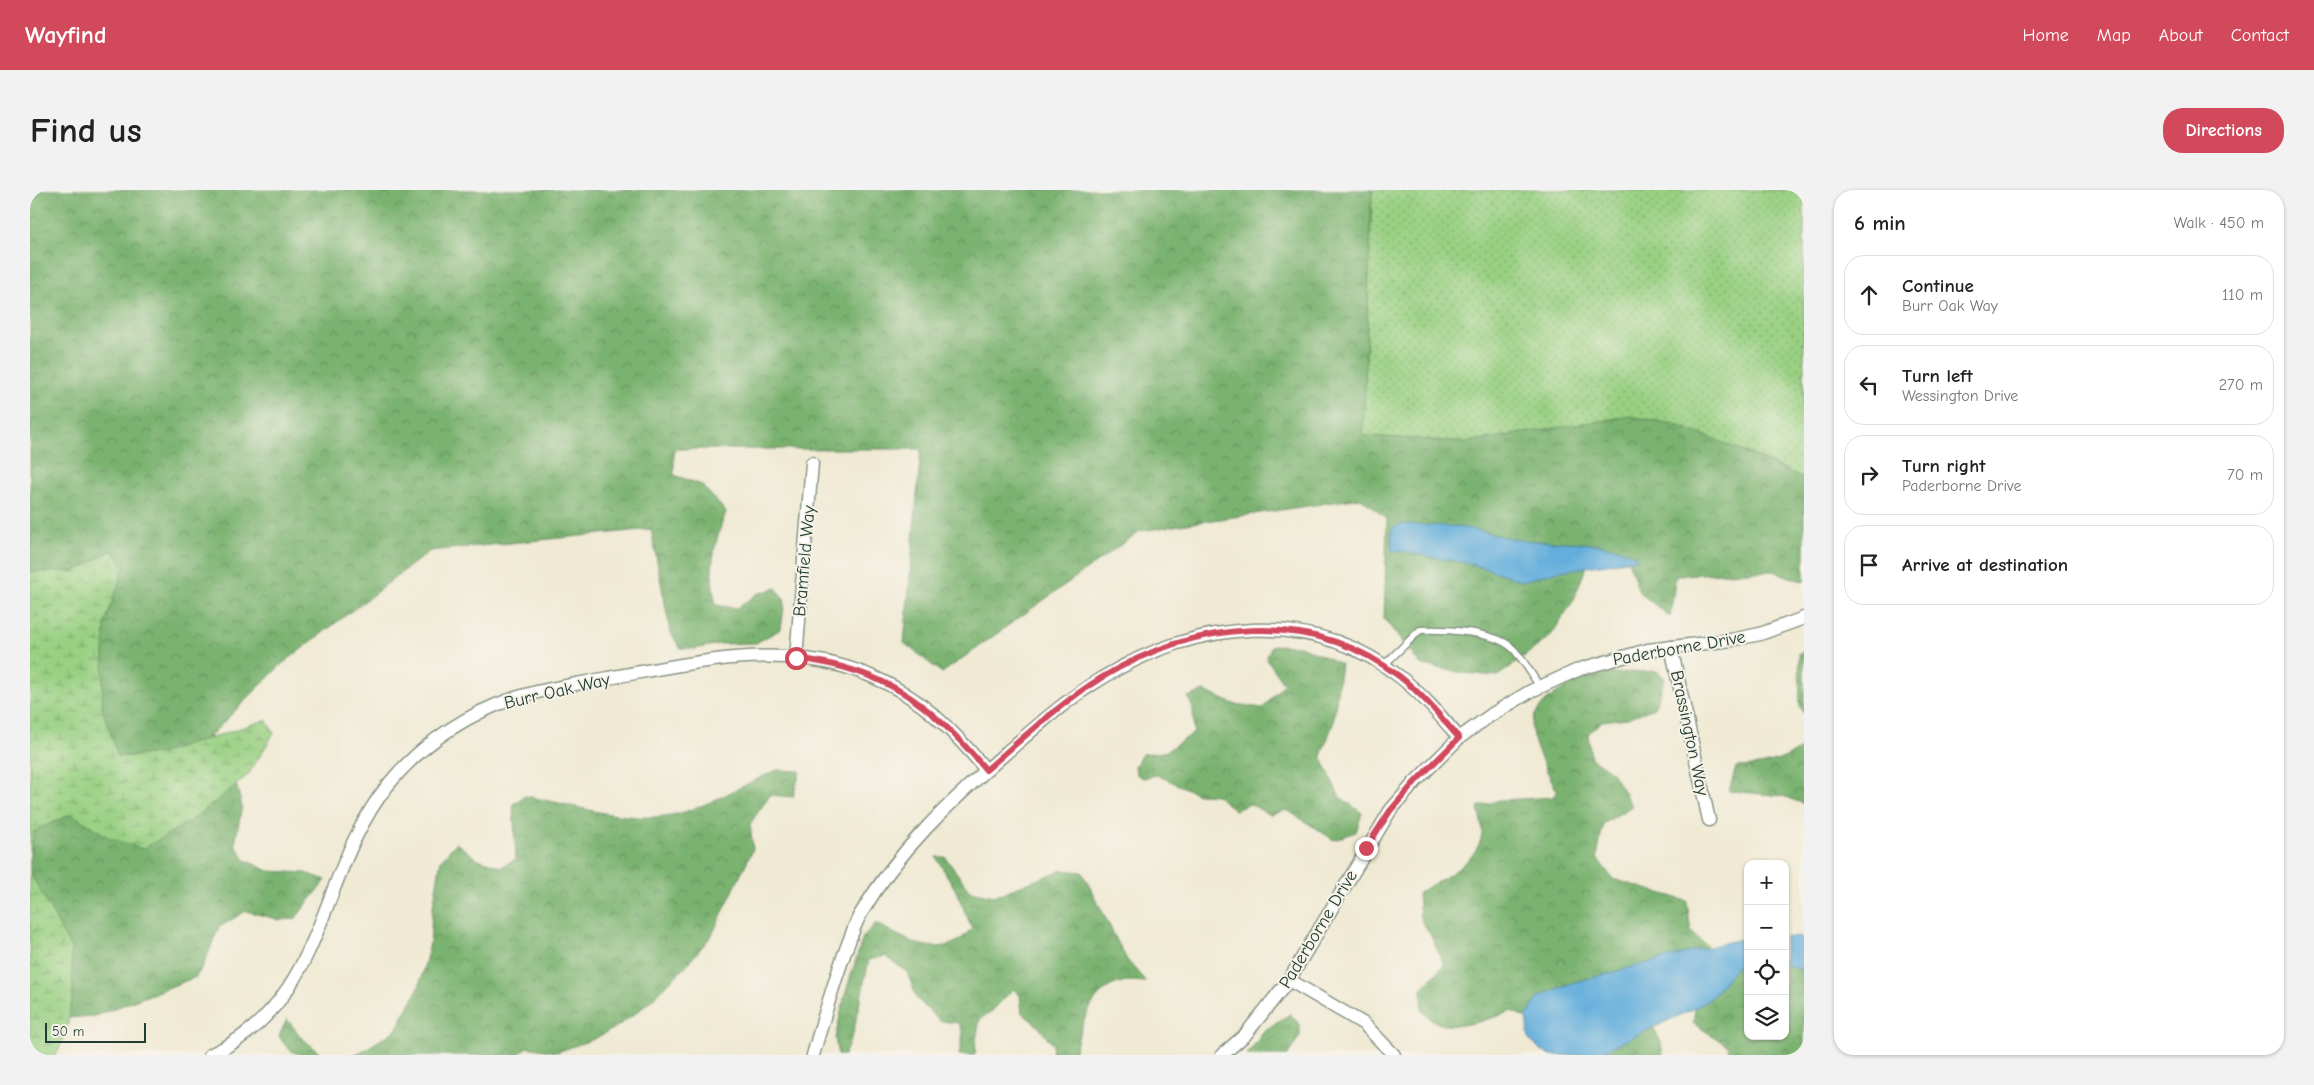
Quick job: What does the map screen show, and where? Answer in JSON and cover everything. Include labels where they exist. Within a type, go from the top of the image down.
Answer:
[{"type":"street","name":"Bramfield Way","points":[[796,658],[812,463]]},
{"type":"street","name":"Paderborne Drive","points":[[1222,1055],[1245,1035],[1289,980],[1390,811],[1415,782],[1459,738],[1491,715],[1540,687],[1580,669],[1614,658],[1671,647],[1732,640],[1760,634],[1804,618]]},
{"type":"street","points":[[813,1055],[835,978],[859,916],[919,834],[986,770],[1066,702],[1101,678],[1147,655],[1202,635],[1250,629],[1297,632],[1338,643],[1384,665],[1416,690],[1459,738]]},
{"type":"street","name":"Brassington Way","points":[[1671,647],[1709,820]]},
{"type":"street","name":"Burr Oak Way","points":[[210,1055],[250,1031],[287,993],[305,962],[342,868],[362,824],[389,785],[410,762],[450,730],[496,705],[539,691],[698,662],[754,658],[796,658],[841,666],[868,675],[902,692],[939,718],[986,770]]},
{"type":"street","points":[[1289,980],[1364,1024],[1394,1055]]},
{"type":"lane","points":[[1384,665],[1420,630],[1475,634],[1499,639],[1511,647],[1540,687]]},
{"type":"green space","points":[[30,190],[1372,190],[1363,436],[1467,442],[1631,416],[1673,424],[1714,439],[1804,478],[1804,582],[1773,571],[1676,575],[1670,617],[1639,592],[1625,551],[1592,552],[1573,601],[1550,637],[1498,676],[1462,673],[1420,664],[1384,619],[1387,519],[1361,498],[1140,531],[942,673],[904,643],[921,449],[674,449],[674,475],[702,485],[726,512],[713,558],[712,580],[716,605],[738,608],[757,594],[776,588],[785,601],[781,629],[756,643],[720,644],[694,649],[680,648],[670,631],[651,529],[430,551],[282,664],[207,739],[163,753],[118,757],[102,708],[105,623],[124,567],[112,550],[76,571],[30,572]]},
{"type":"green space","points":[[1372,190],[1804,190],[1804,478],[1756,456],[1673,424],[1542,431],[1467,442],[1363,436]]},
{"type":"green space","points":[[112,550],[124,567],[105,623],[102,708],[118,757],[163,753],[266,720],[274,733],[248,775],[195,818],[143,849],[110,838],[71,814],[34,831],[30,856],[30,572],[76,571]]},
{"type":"green space","points":[[1272,645],[1300,646],[1341,664],[1333,724],[1321,756],[1339,796],[1362,813],[1356,832],[1334,840],[1287,810],[1270,815],[1250,804],[1235,810],[1216,795],[1198,794],[1157,775],[1143,778],[1136,774],[1135,766],[1142,754],[1165,752],[1194,733],[1193,709],[1188,697],[1204,691],[1234,704],[1263,708],[1284,684],[1266,658]]},
{"type":"green space","points":[[1804,652],[1804,714],[1800,706],[1799,653]]},
{"type":"green space","points":[[1657,671],[1665,678],[1654,708],[1628,718],[1602,721],[1588,734],[1591,758],[1612,772],[1632,806],[1603,824],[1597,858],[1613,879],[1687,901],[1691,932],[1709,948],[1571,983],[1538,997],[1526,1018],[1512,1011],[1465,1025],[1446,1025],[1434,1021],[1422,1011],[1422,989],[1444,965],[1431,936],[1420,918],[1418,893],[1457,869],[1474,853],[1482,834],[1478,807],[1501,800],[1553,797],[1557,791],[1539,754],[1532,731],[1535,714],[1546,701],[1559,691],[1585,679],[1627,672]]},
{"type":"green space","points":[[1804,746],[1804,804],[1783,796],[1729,791],[1736,767],[1755,766],[1772,762],[1788,756]]},
{"type":"green space","points":[[777,770],[800,771],[793,797],[770,795],[750,824],[753,849],[712,935],[685,967],[645,1006],[615,1028],[594,1039],[557,1052],[527,1047],[518,1055],[352,1055],[364,1050],[396,1030],[419,987],[430,943],[432,913],[441,860],[456,843],[476,858],[501,867],[516,859],[513,804],[525,796],[617,815],[654,817],[672,815],[711,802]]},
{"type":"green space","points":[[236,784],[242,806],[235,844],[245,860],[269,871],[306,873],[326,880],[295,919],[280,920],[246,911],[219,927],[203,966],[196,977],[95,1016],[69,1018],[73,993],[71,948],[30,872],[30,856],[34,831],[71,814],[110,838],[195,818]]},
{"type":"green space","points":[[936,857],[945,857],[970,891],[994,896],[1062,870],[1082,872],[1127,960],[1146,982],[1132,981],[1112,985],[1095,1000],[1084,1021],[1074,1055],[1052,1055],[1053,1045],[1037,1025],[1022,1013],[1020,995],[1013,989],[992,1011],[980,1019],[975,1055],[959,1055],[963,1034],[959,1023],[940,1021],[917,999],[907,972],[885,956],[869,960],[853,1034],[844,1055],[838,1055],[835,1038],[844,998],[863,937],[876,923],[905,939],[926,946],[937,947],[958,941],[972,928],[955,889]]},
{"type":"green space","points":[[30,872],[71,948],[73,993],[66,1034],[56,1055],[30,1055]]},
{"type":"green space","points":[[1744,965],[1744,1040],[1789,1040],[1789,966],[1799,969],[1804,973],[1804,1055],[1729,1055],[1728,1046],[1693,1023],[1695,1008],[1711,998],[1736,966]]},
{"type":"green space","points":[[1290,1014],[1300,1024],[1300,1036],[1288,1055],[1247,1055],[1265,1030]]},
{"type":"green space","points":[[287,1019],[301,1037],[322,1055],[295,1053],[287,1047],[279,1036]]},
{"type":"green space","points":[[1653,1027],[1661,1042],[1663,1055],[1595,1055]]},
{"type":"water","points":[[1401,524],[1466,528],[1523,540],[1600,545],[1616,548],[1638,559],[1555,572],[1522,581],[1472,564],[1391,550],[1392,528]]},
{"type":"water","points":[[1789,937],[1804,938],[1804,973],[1799,969],[1789,966]]},
{"type":"water","points":[[1744,939],[1744,966],[1736,967],[1711,998],[1695,1008],[1595,1055],[1548,1055],[1529,1040],[1526,1018],[1538,997],[1571,983]]},
{"type":"route","points":[[796,658],[841,666],[868,675],[894,687],[917,701],[939,718],[986,770],[1066,702],[1101,678],[1178,642],[1218,632],[1250,629],[1282,630],[1313,635],[1338,643],[1377,661],[1399,676],[1429,703],[1459,738],[1415,782],[1390,811],[1366,848]]}]
